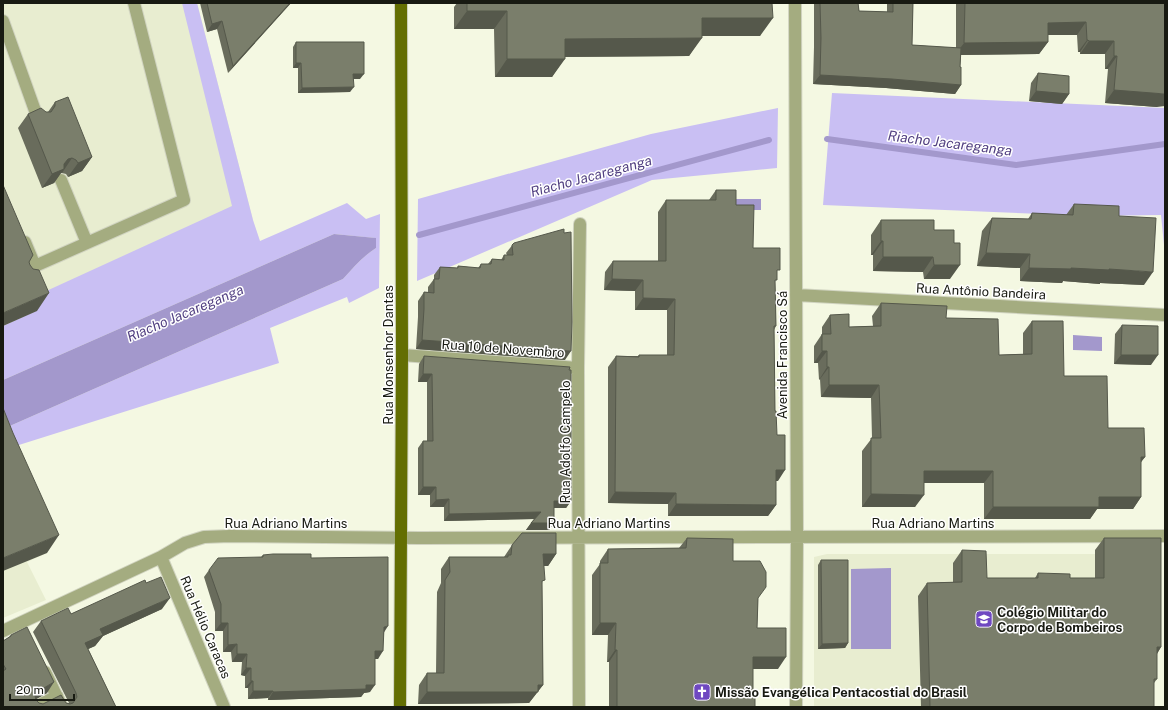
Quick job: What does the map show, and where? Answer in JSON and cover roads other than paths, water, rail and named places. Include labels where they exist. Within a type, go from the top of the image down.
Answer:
[{"type":"main road","name":"Rua Monsenhor Dantas","points":[[400,707],[402,355],[401,3]]},
{"type":"street","points":[[28,276],[35,266],[184,200],[134,3]]},
{"type":"street","name":"Avenida Francisco Sá","points":[[795,3],[797,537],[796,707]]},
{"type":"street","points":[[3,21],[38,119]]},
{"type":"street","points":[[62,180],[87,243]]},
{"type":"street","name":"Rua Adolfo Campelo","points":[[579,707],[578,368],[580,224]]},
{"type":"street","points":[[20,230],[35,266]]},
{"type":"street","name":"Rua Antônio Bandeira","points":[[796,295],[1165,315]]},
{"type":"street","name":"Rua 10 de Novembro","points":[[402,355],[578,368]]},
{"type":"street","name":"Rua Adriano Martins","points":[[3,631],[161,557],[186,543],[204,537],[401,538],[1165,536]]},
{"type":"street","name":"Rua Hélio Caracas","points":[[161,557],[224,707]]},
{"type":"street","points":[[20,623],[26,636]]},
{"type":"street","points":[[35,707],[60,702],[40,663]]},
{"type":"water","points":[[732,199],[761,199],[761,210],[732,210]]},
{"type":"water","points":[[334,234],[376,238],[376,248],[362,259],[343,279],[3,429],[3,380]]},
{"type":"water","points":[[1073,335],[1102,337],[1102,351],[1073,350]]},
{"type":"water","points":[[891,568],[891,649],[851,649],[851,569]]},
{"type":"waterway","name":"Riacho Jacareganga","points":[[827,139],[1016,165],[1165,144]]},
{"type":"waterway","name":"Riacho Jacareganga","points":[[419,235],[769,140]]},
{"type":"place","name":"Colégio Militar do Corpo de Bombeiros","points":[[984,619]]},
{"type":"place","name":"Missão Evangélica Pentacostial do Brasil","points":[[702,692]]}]
